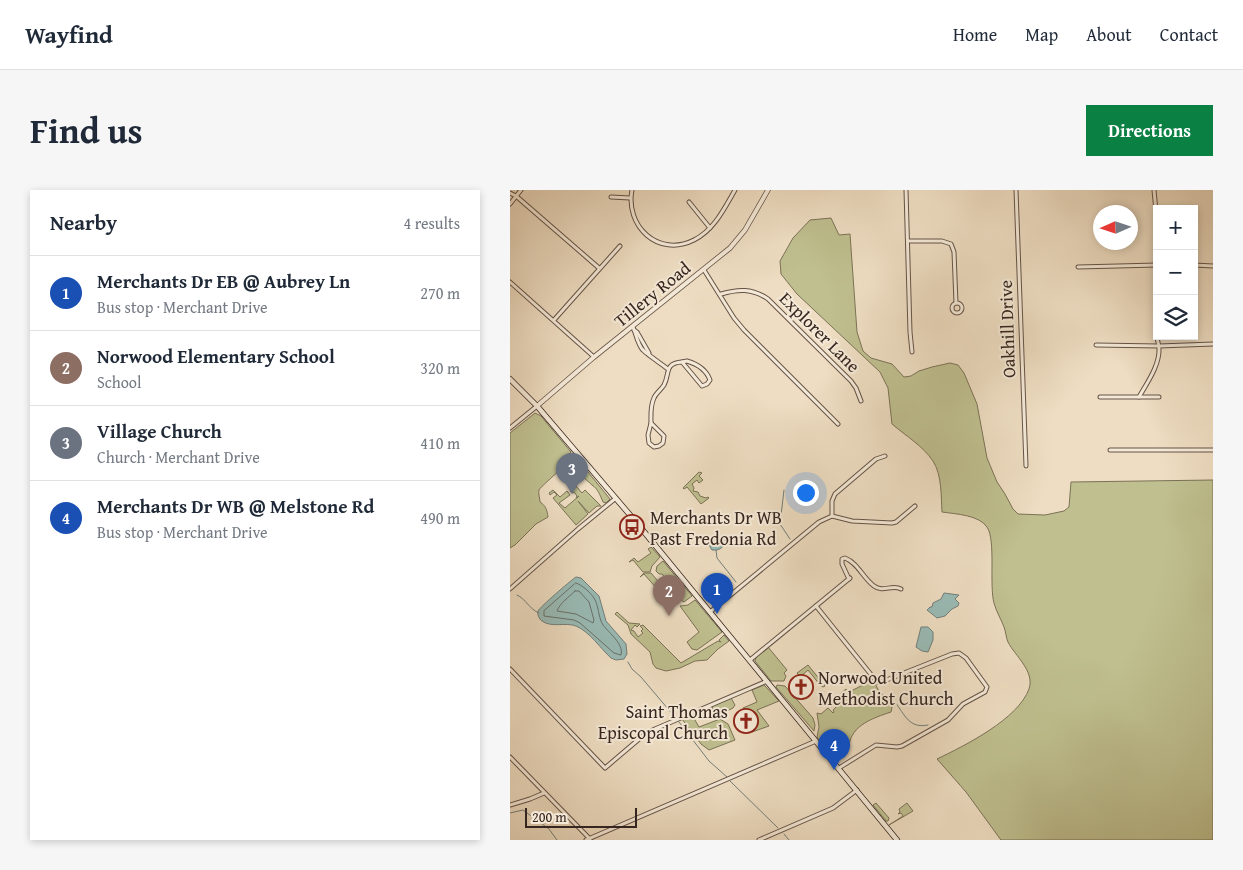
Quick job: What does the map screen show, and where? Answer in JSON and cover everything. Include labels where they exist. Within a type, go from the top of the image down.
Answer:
[{"type":"main road","points":[[510,379],[537,406],[616,498],[897,840]]},
{"type":"street","points":[[510,204],[521,190]]},
{"type":"street","points":[[632,190],[630,198],[634,221],[642,233],[655,241],[670,244],[684,244],[693,241],[710,228],[735,190]]},
{"type":"street","name":"Tillery Road","points":[[537,406],[594,357],[633,329],[738,240],[768,190]]},
{"type":"street","points":[[906,190],[912,352]]},
{"type":"street","name":"Oakhill Drive","points":[[1016,190],[1026,466]]},
{"type":"street","points":[[1154,190],[1155,205]]},
{"type":"street","points":[[510,193],[516,196],[599,268]]},
{"type":"street","points":[[611,197],[630,198]]},
{"type":"street","points":[[689,202],[710,228]]},
{"type":"street","points":[[908,241],[942,241],[951,244],[954,252],[956,303]]},
{"type":"street","points":[[554,320],[620,246]]},
{"type":"street","points":[[1078,267],[1153,265]]},
{"type":"street","points":[[1198,266],[1213,266]]},
{"type":"street","points":[[704,270],[734,318],[749,336],[838,424]]},
{"type":"street","points":[[510,282],[594,357]]},
{"type":"street","name":"Explorer Lane","points":[[720,294],[744,290],[768,299],[851,381],[856,388],[860,402]]},
{"type":"street","points":[[633,329],[637,332],[649,354],[668,370]]},
{"type":"street","points":[[1138,397],[1158,358],[1158,340]]},
{"type":"street","points":[[1096,345],[1159,346],[1213,344]]},
{"type":"street","points":[[652,423],[664,436],[663,443],[654,447],[649,443],[648,435],[652,423],[652,404],[665,383],[668,370],[672,364],[682,362],[692,363],[702,368],[709,377],[709,382],[702,386],[682,362]]},
{"type":"street","points":[[1100,397],[1159,398]]},
{"type":"street","points":[[510,428],[537,406]]},
{"type":"street","points":[[1110,450],[1213,450]]},
{"type":"street","points":[[832,516],[832,501],[835,494],[876,459],[886,456]]},
{"type":"street","points":[[510,589],[616,498]]},
{"type":"street","points":[[710,612],[820,522],[832,516],[852,521],[887,524],[896,522],[915,506]]},
{"type":"street","points":[[750,660],[849,578],[842,564],[842,559],[845,558],[850,561],[875,587],[882,589],[896,587],[901,589]]},
{"type":"street","points":[[816,606],[878,682],[959,653],[966,658],[987,687],[984,692],[963,704],[948,720],[902,746],[876,745],[839,768]]},
{"type":"street","points":[[510,669],[605,768],[645,734],[656,728],[767,681]]},
{"type":"street","points":[[510,756],[589,840],[817,741]]},
{"type":"street","points":[[759,840],[833,808],[857,790]]},
{"type":"street","points":[[510,805],[530,800],[544,793]]},
{"type":"green space","points":[[831,218],[839,235],[850,234],[857,332],[863,351],[871,358],[892,364],[904,377],[950,363],[958,365],[964,373],[977,404],[987,458],[997,482],[1018,514],[1045,515],[1064,511],[1069,507],[1071,482],[1213,480],[1213,840],[1001,840],[966,792],[937,759],[976,739],[1003,721],[1023,700],[1029,689],[1029,676],[1008,642],[994,603],[992,552],[990,533],[987,527],[979,520],[973,518],[942,512],[941,486],[936,467],[933,461],[914,441],[892,424],[888,388],[880,372],[797,294],[781,274],[780,261],[793,238],[810,220]]},
{"type":"green space","points":[[535,413],[541,416],[571,452],[566,458],[570,461],[539,490],[540,502],[546,508],[548,517],[536,524],[510,548],[510,433]]},
{"type":"green space","points":[[583,466],[610,499],[606,503],[603,502],[596,488],[582,475],[580,470]]},
{"type":"green space","points":[[699,472],[702,473],[699,476],[703,480],[699,483],[697,480],[692,484],[693,491],[698,492],[700,496],[709,498],[701,504],[687,487],[683,488]]},
{"type":"green space","points":[[576,486],[582,493],[585,490],[601,506],[597,506],[589,513],[578,501],[588,514],[576,525],[553,498],[557,495],[554,492],[550,495],[549,493],[553,490],[560,497],[567,491],[570,495],[559,503],[565,508],[579,496],[576,498],[577,496],[574,492],[570,491]]},
{"type":"green space","points":[[651,547],[660,557],[652,566],[650,572],[643,572],[633,560],[629,562],[634,558],[638,562],[651,553],[648,549]]},
{"type":"green space","points":[[663,561],[682,584],[675,590],[662,574],[656,571],[657,566]]},
{"type":"green space","points":[[644,573],[651,573],[669,594],[667,598],[644,574],[640,577]]},
{"type":"green space","points":[[683,585],[692,596],[684,602],[679,599],[682,597],[676,591]]},
{"type":"green space","points":[[695,600],[722,632],[697,650],[692,649],[687,642],[699,632],[680,606],[688,605]]},
{"type":"green space","points":[[617,612],[629,623],[640,624],[637,627],[635,625],[631,630],[638,637],[643,633],[641,631],[643,629],[640,626],[643,625],[681,663],[718,641],[721,642],[719,640],[724,635],[729,641],[707,660],[695,661],[680,668],[666,671],[656,668],[650,652],[631,634],[628,625],[615,614]]},
{"type":"green space","points":[[768,647],[787,670],[784,673],[786,676],[784,681],[771,681],[755,661],[756,657]]},
{"type":"green space","points":[[808,665],[825,686],[820,685],[808,670],[800,677],[797,673]]},
{"type":"green space","points":[[873,680],[880,693],[893,702],[891,712],[859,727],[854,732],[849,745],[834,758],[817,737],[819,727],[817,713],[821,714],[828,708],[833,713],[833,710],[839,704],[831,707],[842,696],[841,693],[846,689],[849,692]]},
{"type":"green space","points":[[764,685],[779,701],[757,710],[769,726],[752,732],[748,723],[755,719],[751,710],[745,713],[743,708],[757,702],[752,690]]},
{"type":"green space","points":[[777,685],[785,686],[813,718],[814,731],[776,687]]},
{"type":"green space","points":[[731,698],[735,705],[733,708],[719,715],[714,714],[712,706]]},
{"type":"green space","points":[[692,715],[699,727],[720,719],[728,724],[735,740],[709,750],[701,744],[682,719]]},
{"type":"green space","points":[[876,803],[889,818],[888,821],[873,805]]},
{"type":"green space","points":[[907,803],[913,811],[889,825],[903,816],[901,813],[898,814],[900,812],[899,809]]},
{"type":"water","points":[[715,536],[727,541],[721,548],[712,550],[709,545],[710,539]]},
{"type":"water","points":[[576,577],[581,578],[599,596],[606,621],[626,644],[627,654],[624,659],[616,660],[611,658],[590,636],[576,626],[550,624],[539,618],[538,611]]},
{"type":"water","points":[[944,593],[959,595],[955,599],[959,603],[958,606],[945,616],[937,618],[927,610],[932,607],[933,603],[941,599]]},
{"type":"water","points":[[921,627],[928,627],[933,632],[933,640],[928,652],[916,647]]},
{"type":"waterway","points":[[784,490],[780,524],[790,539]]},
{"type":"waterway","points":[[716,550],[717,558],[736,582]]},
{"type":"waterway","points":[[517,595],[539,613]]},
{"type":"waterway","points":[[628,662],[674,716]]},
{"type":"waterway","points":[[895,702],[912,723],[922,726],[928,725]]},
{"type":"waterway","points":[[679,722],[709,761],[727,777]]},
{"type":"waterway","points":[[730,781],[778,828]]},
{"type":"waterway","points":[[510,813],[523,810],[549,829],[557,840]]},
{"type":"waterway","points":[[784,834],[789,840]]},
{"type":"place","name":"Village Church","points":[[572,494]]},
{"type":"place","name":"Merchants Dr WB Past Fredonia Rd","points":[[632,527]]},
{"type":"place","name":"Merchants Dr EB @ Aubrey Ln","points":[[717,614]]},
{"type":"place","name":"Norwood Elementary School","points":[[669,616]]},
{"type":"place","name":"Norwood United Methodist Church","points":[[801,687]]},
{"type":"place","name":"Saint Thomas Episcopal Church","points":[[746,721]]},
{"type":"place","name":"Merchants Dr WB @ Melstone Rd","points":[[834,770]]}]
